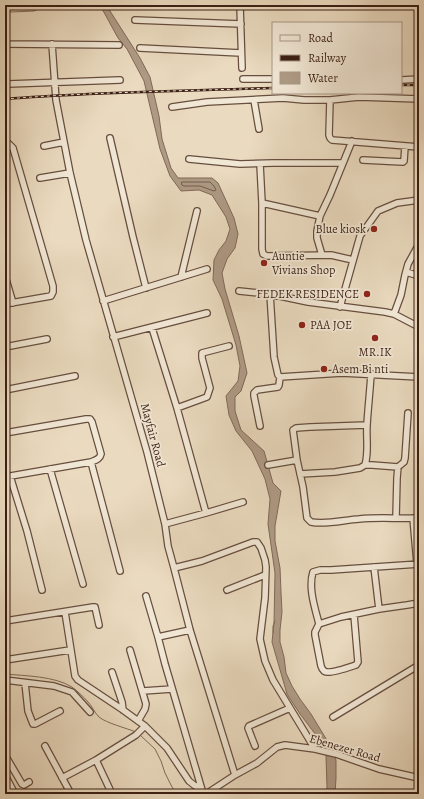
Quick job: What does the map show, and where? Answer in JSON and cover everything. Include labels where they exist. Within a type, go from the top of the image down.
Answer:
[{"type":"street","points":[[5,5],[6,44],[119,45]]},
{"type":"street","points":[[240,5],[242,68]]},
{"type":"street","points":[[135,20],[241,24]]},
{"type":"street","name":"Mayfair Road","points":[[52,44],[56,100],[70,173],[86,240],[147,452],[165,524],[168,546],[190,630],[235,775]]},
{"type":"street","points":[[140,48],[242,53]]},
{"type":"street","points":[[243,79],[272,80]]},
{"type":"street","points":[[402,80],[419,79]]},
{"type":"street","points":[[8,84],[120,80]]},
{"type":"street","points":[[172,107],[207,102],[283,98],[304,100],[330,100],[359,97],[419,99]]},
{"type":"street","points":[[254,100],[259,129]]},
{"type":"street","points":[[330,100],[329,135],[332,140],[419,147]]},
{"type":"street","points":[[110,138],[146,288]]},
{"type":"street","points":[[322,255],[317,238],[320,216],[352,141]]},
{"type":"street","points":[[44,146],[64,142]]},
{"type":"street","points":[[5,304],[51,296],[53,292],[53,286],[13,148],[7,143]]},
{"type":"street","points":[[363,160],[403,162],[405,146]]},
{"type":"street","points":[[189,159],[240,164],[343,163]]},
{"type":"street","points":[[260,164],[263,254],[267,256],[331,255],[342,256],[353,260]]},
{"type":"street","points":[[40,178],[70,173]]},
{"type":"street","points":[[340,306],[360,236],[378,211],[397,203],[419,200]]},
{"type":"street","points":[[262,204],[320,216]]},
{"type":"street","points":[[181,277],[197,211]]},
{"type":"street","points":[[394,314],[401,295],[408,264],[419,244]]},
{"type":"street","points":[[103,301],[207,269]]},
{"type":"street","points":[[406,272],[419,276]]},
{"type":"street","points":[[5,276],[13,302]]},
{"type":"street","points":[[239,291],[270,294],[308,302],[385,312],[394,314],[419,327]]},
{"type":"street","points":[[260,426],[254,393],[257,390],[278,387],[280,385],[280,377],[274,357],[270,294]]},
{"type":"street","points":[[114,337],[206,313]]},
{"type":"street","points":[[152,328],[178,408],[206,513]]},
{"type":"street","points":[[5,347],[47,339]]},
{"type":"street","points":[[178,408],[207,396],[209,393],[210,388],[202,354],[204,352],[229,346]]},
{"type":"street","points":[[280,377],[342,373],[419,377]]},
{"type":"street","points":[[365,465],[367,458],[367,425],[371,374]]},
{"type":"street","points":[[5,390],[75,376]]},
{"type":"street","points":[[300,474],[335,472],[360,468],[365,465],[398,467],[404,462],[405,458],[408,413]]},
{"type":"street","points":[[5,433],[86,418],[90,419],[92,422],[101,454],[98,459],[92,462],[8,477],[27,531],[42,590]]},
{"type":"street","points":[[354,615],[358,662],[356,665],[333,672],[323,670],[320,666],[315,632],[319,624],[311,582],[313,572],[320,570],[418,564],[416,518],[359,519],[318,523],[311,522],[307,518],[293,430],[296,428],[310,427],[367,425]]},
{"type":"street","points":[[367,458],[372,465]]},
{"type":"street","points":[[268,465],[297,460]]},
{"type":"street","points":[[92,462],[120,571]]},
{"type":"street","points":[[396,518],[398,467]]},
{"type":"street","points":[[50,469],[83,584]]},
{"type":"street","points":[[165,524],[243,502]]},
{"type":"street","points":[[174,568],[202,561],[253,542],[258,542],[266,567],[265,598],[260,634],[265,661],[273,680],[315,748]]},
{"type":"street","points":[[374,567],[379,609]]},
{"type":"street","points":[[226,590],[265,575]]},
{"type":"street","points":[[146,596],[201,788],[205,794]]},
{"type":"street","points":[[319,624],[341,617],[419,602]]},
{"type":"street","points":[[5,621],[93,606],[95,607],[99,625]]},
{"type":"street","points":[[64,612],[75,676],[78,680],[138,721]]},
{"type":"street","points":[[158,637],[190,630]]},
{"type":"street","points":[[5,660],[70,650]]},
{"type":"street","points":[[130,650],[143,691],[146,707],[138,721],[140,731],[167,748],[189,780],[201,788]]},
{"type":"street","points":[[333,717],[419,665]]},
{"type":"street","points":[[112,672],[122,702],[123,710]]},
{"type":"street","points":[[5,680],[54,686],[72,692],[90,712]]},
{"type":"street","points":[[25,683],[28,711],[33,724],[60,711]]},
{"type":"street","points":[[143,691],[172,689]]},
{"type":"street","points":[[255,746],[248,728],[249,726],[290,708]]},
{"type":"street","points":[[62,778],[96,760],[140,731]]},
{"type":"street","name":"Ebenezer Road","points":[[205,794],[257,763],[281,745],[315,748],[379,769],[419,778]]},
{"type":"street","points":[[45,746],[71,794]]},
{"type":"street","points":[[5,755],[22,784],[29,782]]},
{"type":"street","points":[[96,760],[112,794]]},
{"type":"street","points":[[5,775],[8,786],[15,794]]},
{"type":"street","points":[[118,794],[131,794]]},
{"type":"water","points":[[100,5],[108,5],[110,11],[140,58],[150,77],[159,116],[162,139],[171,168],[178,178],[212,178],[218,183],[234,218],[238,234],[235,248],[227,259],[222,273],[225,289],[239,336],[247,373],[241,391],[235,397],[235,411],[241,430],[264,451],[273,483],[281,491],[275,526],[275,541],[280,568],[282,612],[280,642],[286,673],[292,686],[331,747],[336,760],[335,794],[326,794],[326,756],[322,743],[287,694],[272,642],[275,573],[268,524],[270,499],[265,479],[252,451],[236,431],[229,415],[226,396],[238,381],[240,366],[236,345],[222,299],[213,280],[214,260],[226,241],[230,229],[226,217],[212,195],[199,190],[181,191],[170,176],[160,149],[144,81],[127,49],[118,38]]},
{"type":"waterway","points":[[10,12],[34,11],[48,5]]},
{"type":"waterway","points":[[88,5],[100,5]]},
{"type":"waterway","points":[[273,633],[275,621]]},
{"type":"waterway","points":[[5,674],[40,677],[65,683],[82,696],[99,717],[136,732]]},
{"type":"waterway","points":[[140,735],[155,749],[165,773],[177,794]]},
{"type":"railway","points":[[402,85],[419,85]]},
{"type":"railway","points":[[5,99],[105,93],[272,88]]},
{"type":"place","name":"Blue kiosk","points":[[374,229]]},
{"type":"place","name":"Auntie Vivians Shop","points":[[264,263]]},
{"type":"place","name":"FEDEK RESIDENCE","points":[[367,294]]},
{"type":"place","name":"PAA JOE","points":[[302,325]]},
{"type":"place","name":"MR.IK","points":[[375,338]]},
{"type":"place","name":"Asem Bi nti","points":[[324,369]]}]
